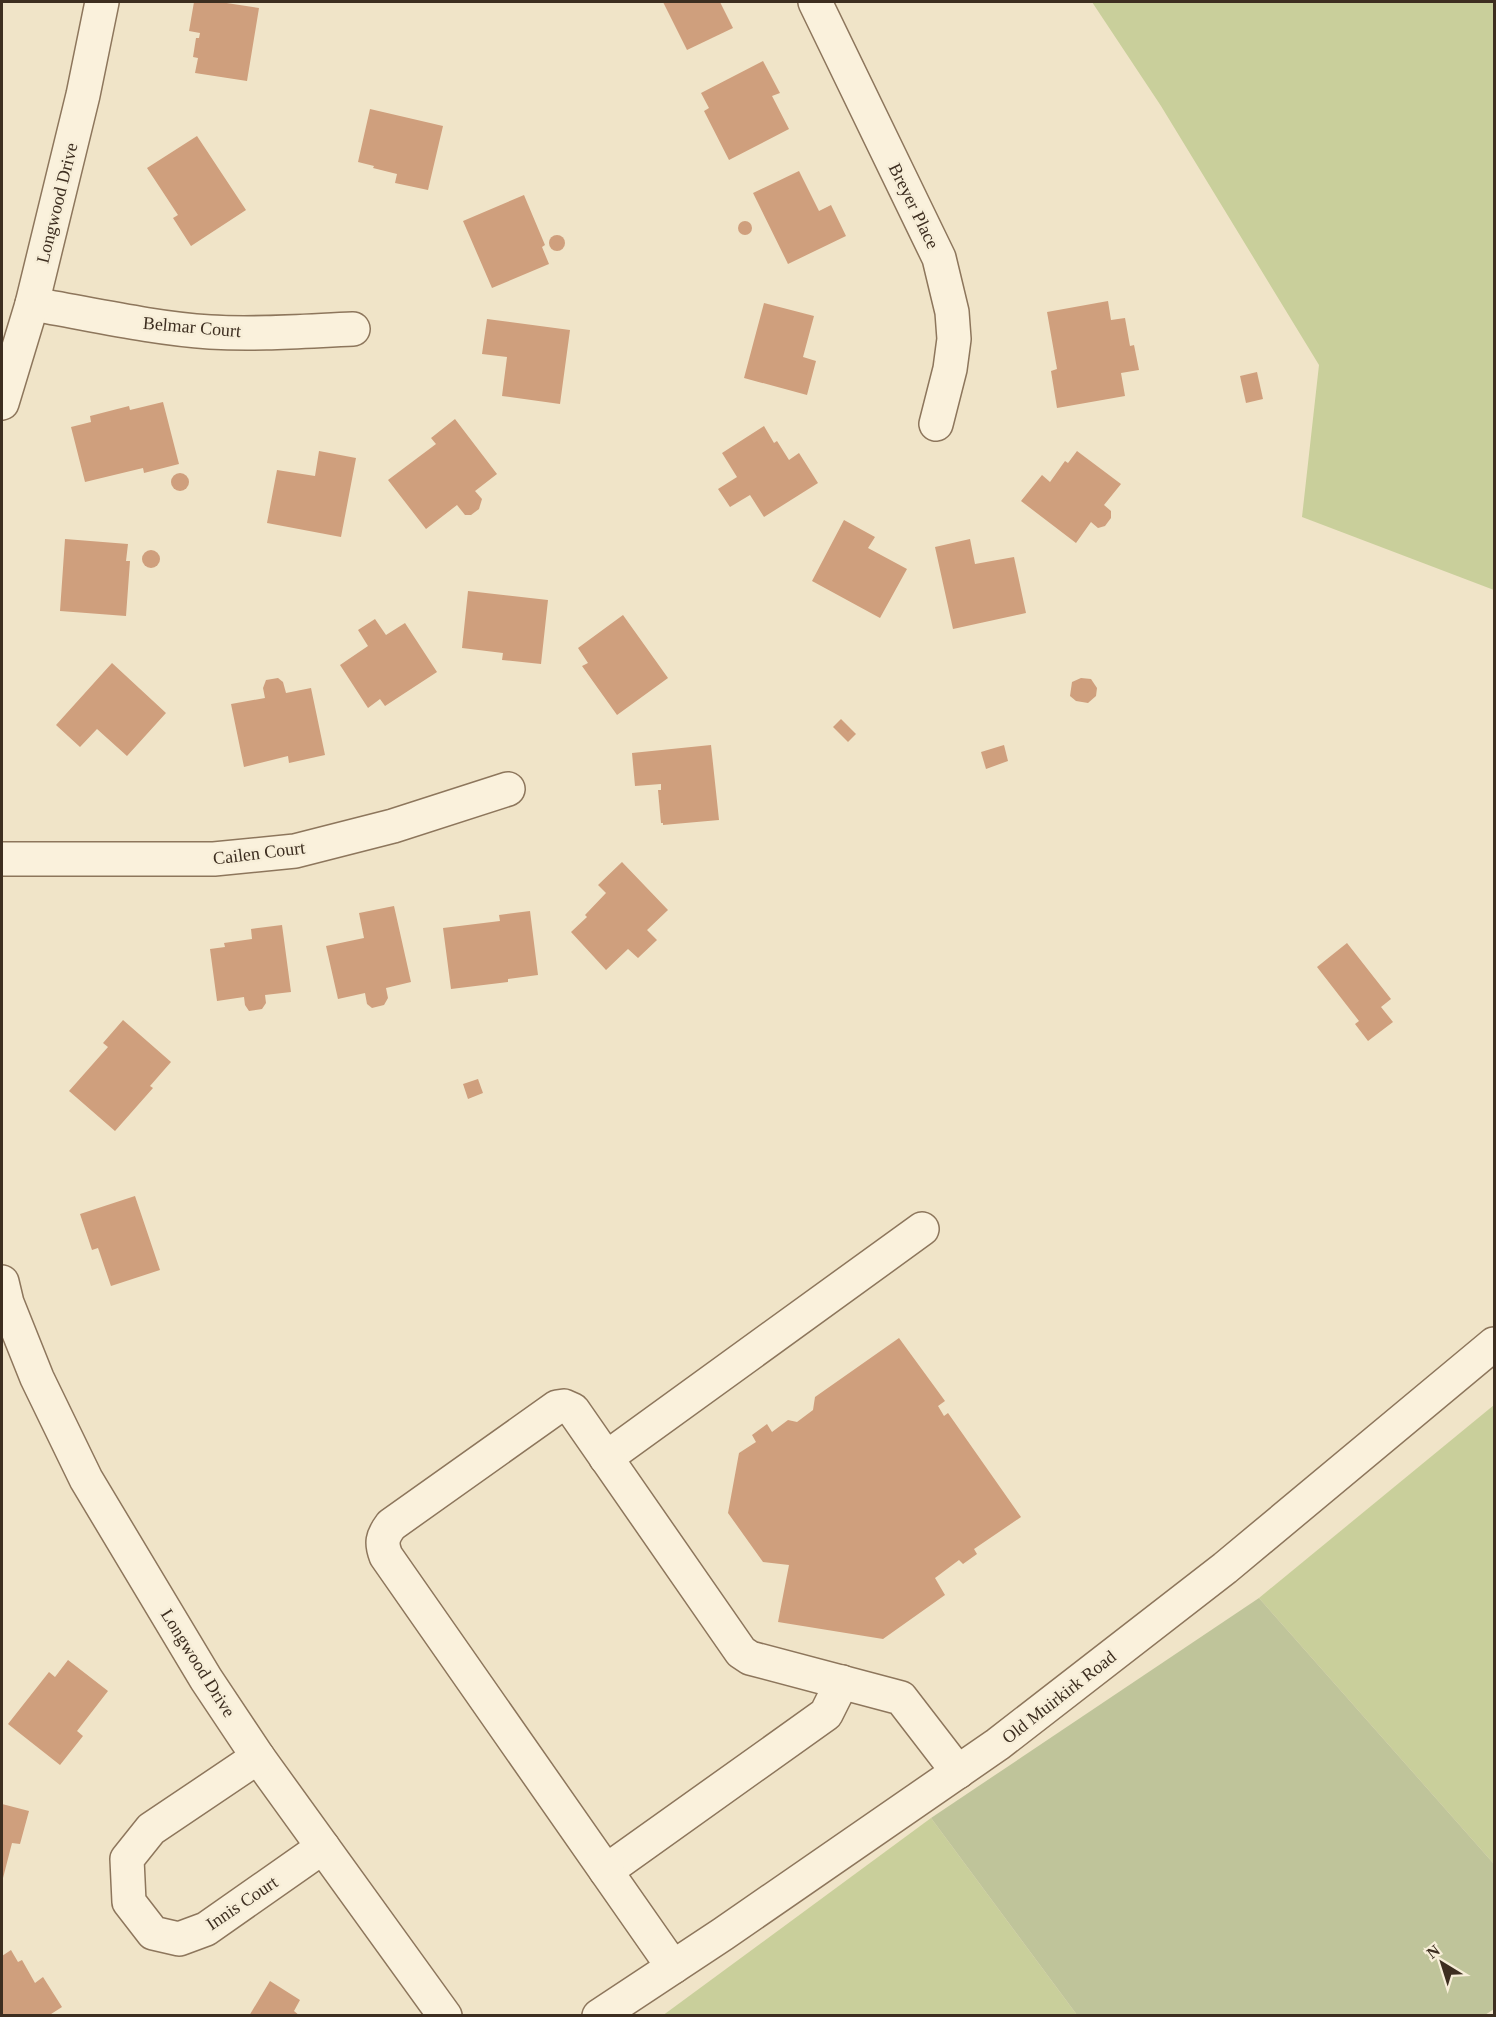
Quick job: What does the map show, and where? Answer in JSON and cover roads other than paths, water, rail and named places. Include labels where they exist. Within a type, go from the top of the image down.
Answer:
[{"type":"street","name":"Longwood Drive","points":[[2,403],[32,304],[83,95],[102,2]]},
{"type":"street","name":"Breyer Place","points":[[815,2],[939,258],[952,312],[954,339],[950,369],[936,424]]},
{"type":"street","name":"Belmar Court","points":[[32,304],[209,332],[276,333],[353,329]]},
{"type":"street","name":"Cailen Court","points":[[2,860],[214,859],[295,851],[393,826],[508,789]]},
{"type":"street","points":[[606,1458],[922,1229]]},
{"type":"street","name":"Longwood Drive","points":[[3,1297],[37,1378],[86,1479],[206,1679],[258,1757],[445,2016]]},
{"type":"street","name":"Old Muirkirk Road","points":[[599,2016],[998,1744],[1225,1568],[1494,1344]]},
{"type":"street","points":[[673,1967],[392,1566],[381,1544],[384,1534],[391,1526],[556,1407],[564,1406],[573,1410],[741,1652],[750,1658],[901,1698],[958,1772]]},
{"type":"street","points":[[606,1871],[826,1714],[842,1682]]},
{"type":"street","name":"Innis Court","points":[[258,1757],[151,1828],[127,1859],[129,1902],[153,1933],[179,1939],[206,1929],[323,1847]]}]
